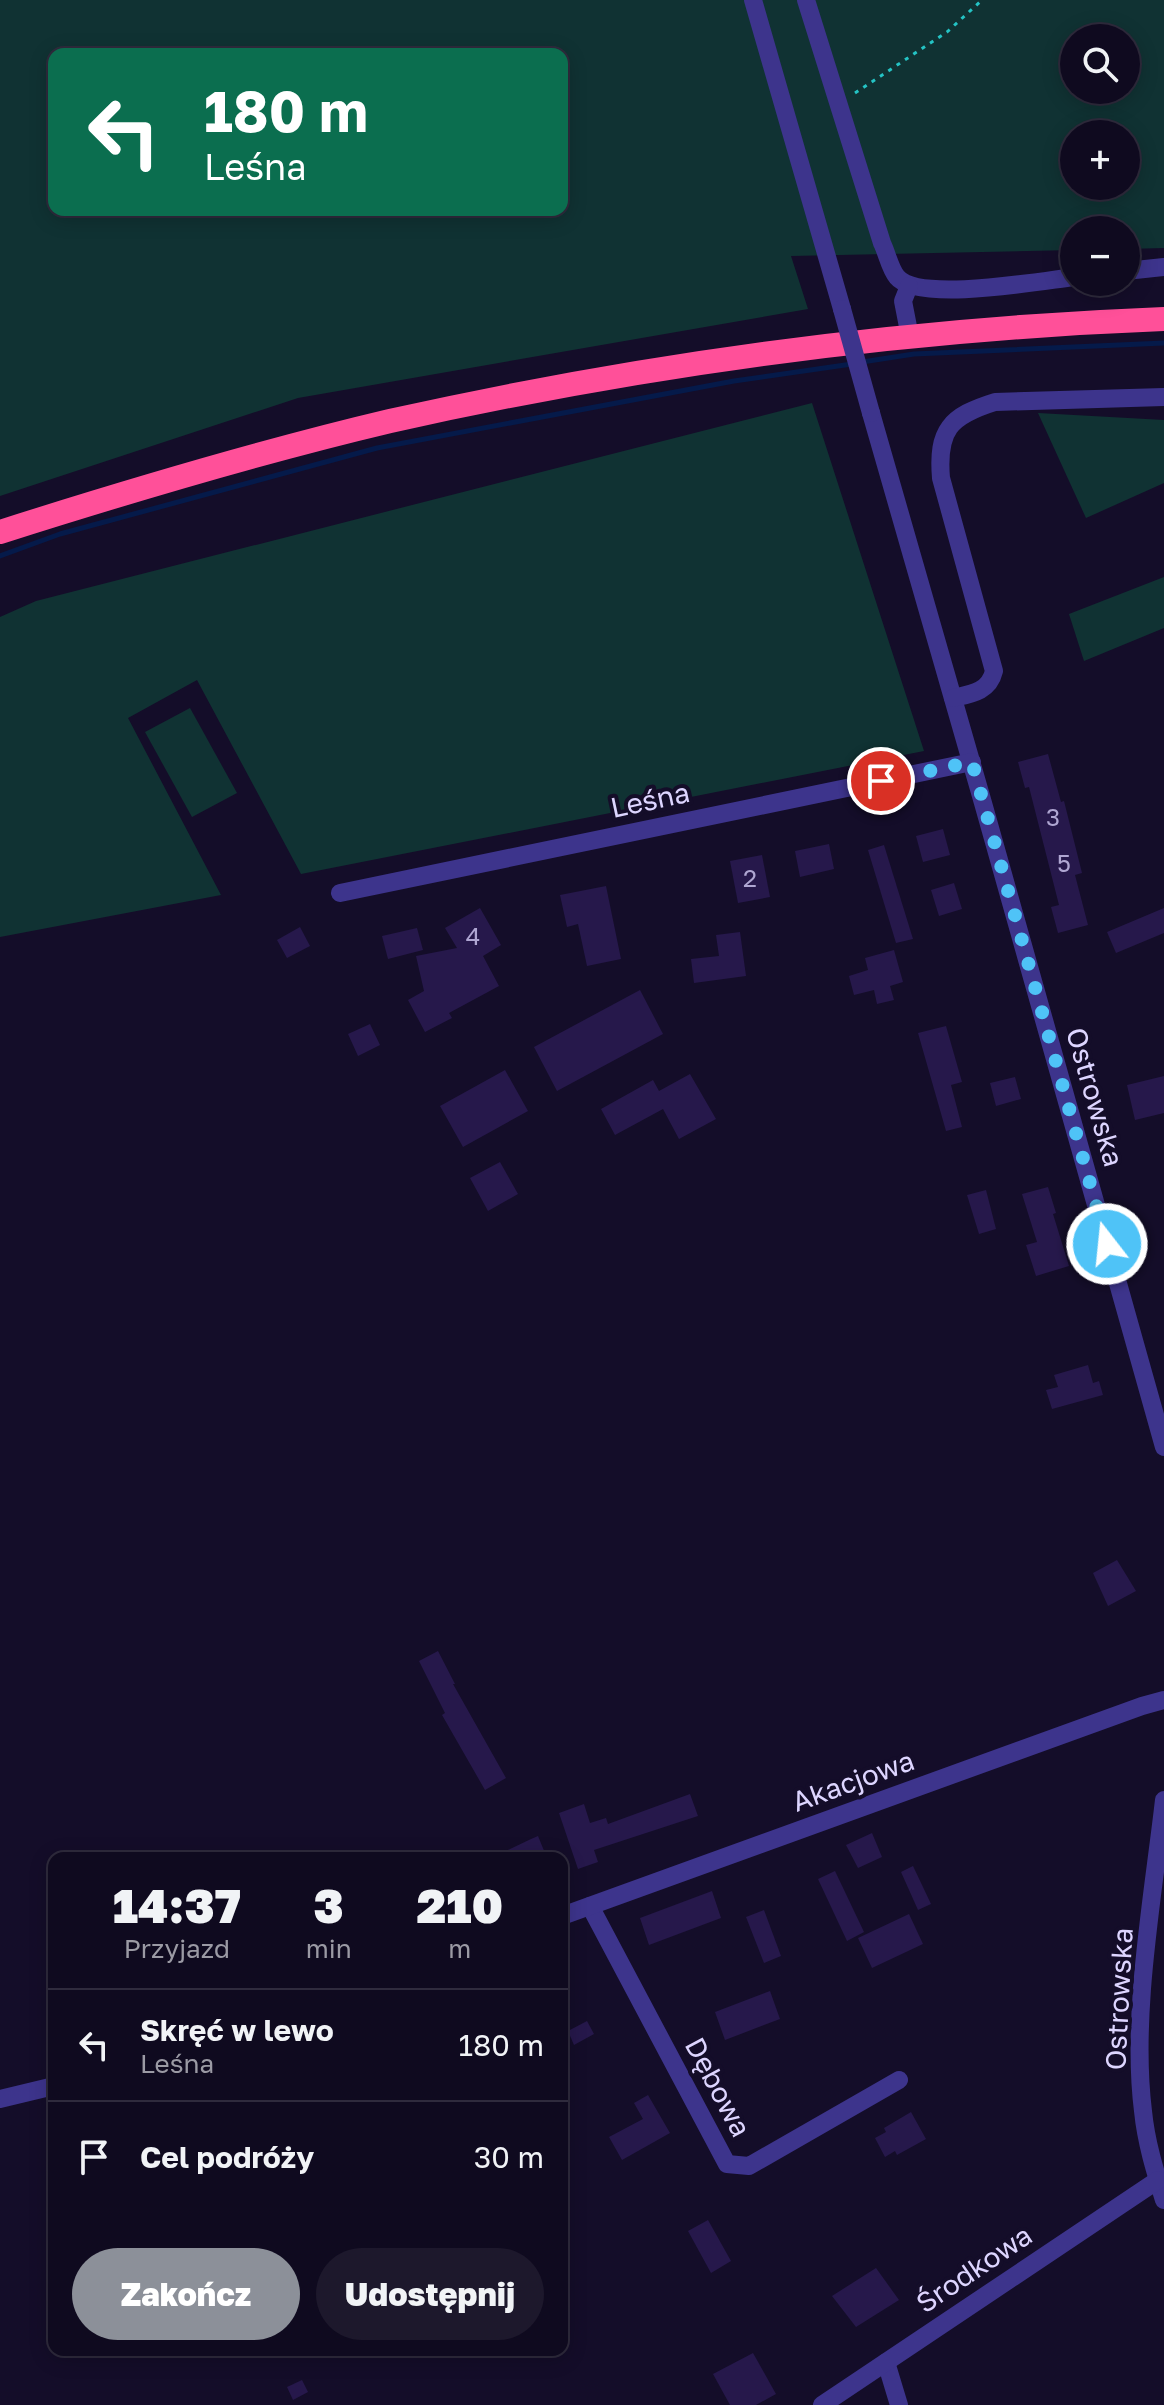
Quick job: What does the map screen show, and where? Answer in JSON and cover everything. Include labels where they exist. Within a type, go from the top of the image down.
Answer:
[{"type":"highway","points":[[0,532],[215,467],[390,422],[653,370],[769,353],[1009,327],[1164,319]]},
{"type":"street","name":"Ostrowska","points":[[753,0],[972,762],[1164,1447]]},
{"type":"street","points":[[806,0],[882,243],[897,277],[909,286],[941,291],[1060,278]]},
{"type":"street","points":[[1140,270],[1164,267]]},
{"type":"street","points":[[909,286],[903,301],[910,337]]},
{"type":"street","points":[[953,698],[981,691],[988,685],[994,671],[941,478],[941,448],[950,424],[972,409],[995,402],[1164,397]]},
{"type":"street","name":"Leśna","points":[[340,893],[972,762]]},
{"type":"street","name":"Akacjowa","points":[[568,1914],[1164,1700]]},
{"type":"street","name":"Ostrowska","points":[[1164,1800],[1142,2002],[1142,2109],[1164,2200]]},
{"type":"street","name":"Dębowa","points":[[590,1906],[727,2164],[749,2166],[899,2080]]},
{"type":"street","points":[[0,2099],[48,2087]]},
{"type":"street","name":"Środkowa","points":[[822,2405],[1158,2180]]},
{"type":"street","points":[[886,2362],[899,2405]]},
{"type":"path","points":[[838,104],[947,32],[982,0]]},
{"type":"green space","points":[[0,0],[1164,0],[1164,248],[1140,249],[1140,216],[1060,216],[1060,250],[791,256],[808,309],[298,398],[0,496]]},
{"type":"green space","points":[[812,403],[924,751],[301,874],[197,680],[128,718],[221,895],[0,937],[0,617],[36,601]]},
{"type":"green space","points":[[1038,413],[1164,420],[1164,483],[1086,518]]},
{"type":"green space","points":[[1164,577],[1164,628],[1084,661],[1069,614]]},
{"type":"green space","points":[[190,708],[237,793],[192,817],[145,732]]},
{"type":"building","points":[[1048,754],[1061,802],[1064,801],[1082,873],[1075,875],[1088,925],[1058,933],[1051,907],[1059,905],[1029,787],[1025,788],[1018,762]]},
{"type":"building","points":[[943,829],[950,855],[923,862],[916,836]]},
{"type":"building","points":[[829,844],[834,869],[800,877],[795,851]]},
{"type":"building","points":[[884,845],[913,939],[896,943],[868,850]]},
{"type":"building","points":[[762,855],[770,897],[738,903],[730,861]]},
{"type":"building","points":[[954,883],[962,909],[939,916],[931,890]]},
{"type":"building","points":[[606,886],[621,959],[587,966],[578,924],[567,927],[560,895]]},
{"type":"building","points":[[480,908],[501,945],[483,956],[499,986],[449,1013],[452,1018],[425,1032],[408,1000],[424,991],[416,956],[457,948],[445,928]]},
{"type":"building","points":[[1164,908],[1164,933],[1116,953],[1107,932]]},
{"type":"building","points":[[300,927],[310,946],[287,958],[277,940]]},
{"type":"building","points":[[417,928],[423,950],[388,959],[382,936]]},
{"type":"building","points":[[740,932],[746,976],[694,983],[691,959],[719,956],[716,935]]},
{"type":"building","points":[[894,950],[903,982],[890,986],[894,1000],[877,1004],[874,990],[854,995],[849,976],[868,970],[865,958]]},
{"type":"building","points":[[640,990],[663,1034],[557,1091],[534,1047]]},
{"type":"building","points":[[370,1024],[380,1045],[358,1056],[348,1034]]},
{"type":"building","points":[[946,1026],[962,1082],[951,1085],[962,1127],[946,1131],[918,1033]]},
{"type":"building","points":[[505,1070],[528,1111],[463,1147],[440,1106]]},
{"type":"building","points":[[690,1074],[716,1119],[679,1139],[663,1109],[615,1135],[601,1109],[653,1080],[659,1091]]},
{"type":"building","points":[[1164,1076],[1164,1113],[1135,1120],[1127,1085]]},
{"type":"building","points":[[1015,1077],[1021,1099],[996,1106],[990,1083]]},
{"type":"building","points":[[500,1162],[518,1194],[488,1211],[470,1178]]},
{"type":"building","points":[[1048,1187],[1069,1266],[1036,1276],[1026,1245],[1037,1242],[1022,1194]]},
{"type":"building","points":[[986,1190],[996,1229],[979,1234],[967,1195]]},
{"type":"building","points":[[1088,1365],[1093,1383],[1099,1381],[1103,1395],[1052,1409],[1046,1390],[1058,1387],[1054,1375]]},
{"type":"building","points":[[1117,1560],[1136,1591],[1108,1606],[1093,1573]]},
{"type":"building","points":[[438,1651],[506,1778],[485,1790],[442,1715],[445,1713],[419,1661]]},
{"type":"building","points":[[690,1794],[698,1816],[594,1850],[598,1862],[578,1869],[559,1813],[584,1804],[590,1823],[606,1818],[608,1824]]},
{"type":"building","points":[[872,1833],[882,1857],[858,1868],[846,1845]]},
{"type":"building","points":[[538,1836],[545,1852],[504,1852]]},
{"type":"building","points":[[913,1866],[931,1904],[918,1910],[901,1872]]},
{"type":"building","points":[[835,1871],[864,1932],[847,1941],[818,1879]]},
{"type":"building","points":[[712,1891],[721,1918],[649,1945],[640,1918]]},
{"type":"building","points":[[764,1910],[781,1956],[764,1963],[746,1917]]},
{"type":"building","points":[[909,1914],[923,1944],[872,1968],[858,1938]]},
{"type":"building","points":[[770,1991],[780,2019],[725,2040],[715,2012]]},
{"type":"building","points":[[587,2021],[594,2034],[574,2045],[568,2031]]},
{"type":"building","points":[[648,2095],[670,2133],[622,2160],[609,2137],[643,2119],[634,2103]]},
{"type":"building","points":[[911,2112],[926,2139],[897,2155],[895,2151],[885,2157],[875,2138],[886,2132],[884,2128]]},
{"type":"building","points":[[708,2220],[731,2261],[711,2273],[688,2231]]},
{"type":"building","points":[[876,2268],[899,2300],[856,2327],[832,2296]]},
{"type":"building","points":[[753,2353],[776,2394],[756,2405],[730,2405],[713,2374]]},
{"type":"building","points":[[302,2380],[308,2392],[293,2400],[287,2387]]},
{"type":"waterway","points":[[862,362],[914,354],[1164,343]]},
{"type":"waterway","points":[[0,556],[60,534],[377,448],[734,381],[852,364]]},
{"type":"route","points":[[881,781],[972,762],[1107,1244]]}]
